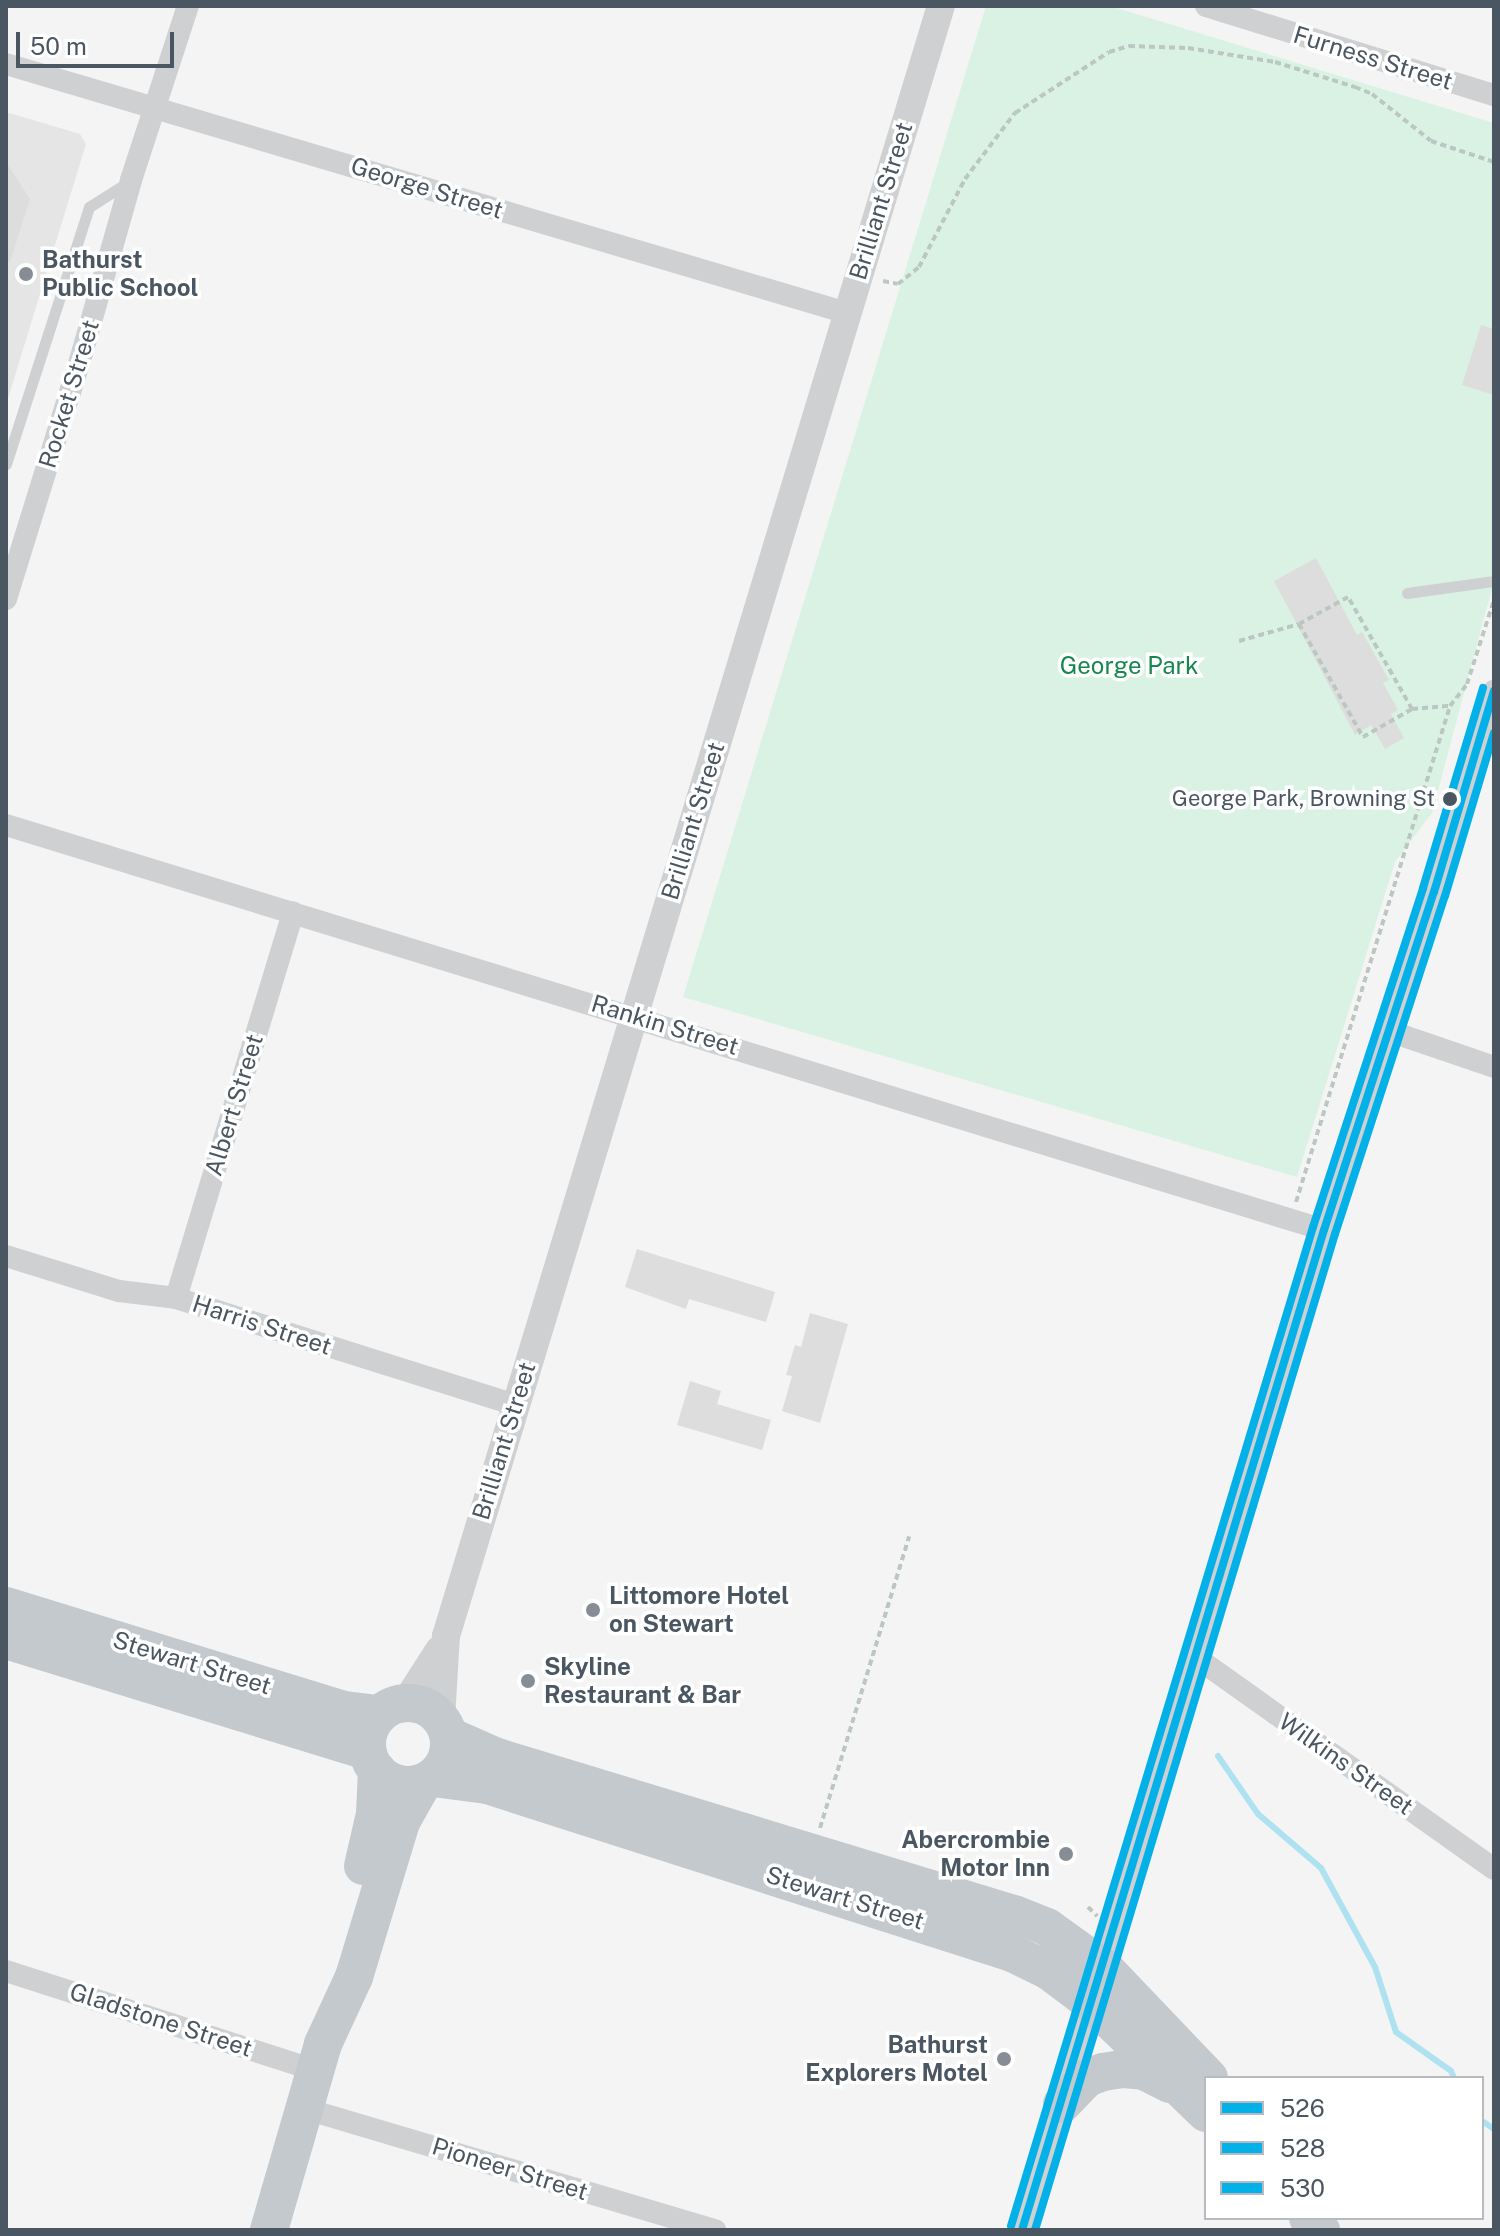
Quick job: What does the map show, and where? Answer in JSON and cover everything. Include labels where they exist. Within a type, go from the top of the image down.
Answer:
[{"type":"highway","name":"Stewart Street","points":[[6,1606],[345,1710],[392,1708]]},
{"type":"highway","name":"Stewart Street","points":[[6,1640],[372,1761]]},
{"type":"highway","points":[[269,2230],[319,2057],[330,1969],[373,1825],[369,1732],[392,1708],[428,1709],[445,1728],[448,1758],[428,1781],[401,1822],[354,1977],[319,2057]]},
{"type":"highway","name":"Stewart Street","points":[[445,1728],[497,1757],[1017,1915],[1075,1944],[1104,1968],[1202,2097]]},
{"type":"highway","points":[[372,1761],[398,1785],[428,1781]]},
{"type":"highway","name":"Stewart Street","points":[[428,1781],[487,1785],[973,1938],[1049,1971],[1093,2004],[1202,2097]]},
{"type":"highway","points":[[1062,2104],[1087,2078],[1123,2069],[1144,2071],[1202,2097]]},
{"type":"street","name":"Rocket Street","points":[[6,599],[12,557],[188,6]]},
{"type":"street","name":"Brilliant Street","points":[[392,1708],[426,1674],[446,1636],[941,6]]},
{"type":"street","name":"Furness Street","points":[[1206,6],[1494,95]]},
{"type":"street","name":"George Street","points":[[6,64],[847,313]]},
{"type":"street","points":[[1022,2230],[1104,1968],[1324,1230],[1494,691]]},
{"type":"street","name":"Rankin Street","points":[[6,825],[1324,1230]]},
{"type":"street","name":"Albert Street","points":[[176,1298],[293,912]]},
{"type":"street","points":[[1389,1031],[1494,1067]]},
{"type":"street","name":"Harris Street","points":[[6,1256],[119,1291],[176,1298],[515,1405]]},
{"type":"street","name":"Brilliant Street","points":[[445,1728],[446,1636]]},
{"type":"street","name":"Wilkins Street","points":[[1197,1658],[1494,1869]]},
{"type":"street","name":"Gladstone Street","points":[[6,1971],[319,2057]]},
{"type":"street","name":"Pioneer Street","points":[[306,2109],[715,2230]]},
{"type":"lane","points":[[6,464],[89,207],[131,180]]},
{"type":"lane","points":[[1407,593],[1494,581]]},
{"type":"path","points":[[859,274],[892,284],[905,281],[924,258],[965,179],[1015,113],[1109,52],[1129,46],[1188,48],[1275,62],[1302,70],[1372,94],[1431,141],[1494,162]]},
{"type":"path","points":[[1239,641],[1299,624],[1348,597],[1412,709]]},
{"type":"path","points":[[1290,1220],[1450,706],[1467,684],[1494,600]]},
{"type":"path","points":[[1299,624],[1363,737],[1412,709],[1450,706]]},
{"type":"path","points":[[814,1853],[909,1536]]},
{"type":"shaded area","name":"Bathurst Public School","points":[[6,112],[80,134],[86,144],[6,405]]},
{"type":"green space","name":"George Park","points":[[986,6],[1110,6],[1494,123],[1494,581],[1432,813],[1395,862],[1297,1177],[683,997]]},
{"type":"building","points":[[6,162],[30,199],[10,262],[6,261]]},
{"type":"building","points":[[1481,325],[1494,329],[1494,395],[1462,385]]},
{"type":"building","points":[[1316,558],[1357,635],[1362,632],[1389,680],[1383,683],[1398,710],[1391,714],[1404,738],[1385,749],[1371,725],[1355,735],[1274,581]]},
{"type":"building","points":[[637,1249],[775,1292],[766,1322],[689,1299],[686,1309],[625,1287]]},
{"type":"building","points":[[810,1313],[848,1324],[820,1423],[782,1411],[792,1376],[786,1375],[795,1345],[801,1347]]},
{"type":"building","points":[[690,1381],[721,1391],[717,1404],[771,1420],[762,1450],[677,1425]]},
{"type":"waterway","points":[[1218,1756],[1258,1814],[1321,1868],[1375,1967],[1396,2032],[1451,2071],[1453,2076]]},
{"type":"waterway","points":[[1484,2122],[1494,2129]]},
{"type":"transit line","name":"530","points":[[1011,2226],[1313,1227],[1423,888],[1483,688]]},
{"type":"transit line","name":"526","points":[[1022,2230],[1324,1230],[1434,892],[1494,691]]},
{"type":"transit line","name":"528","points":[[1035,2230],[1335,1234],[1445,896],[1494,733]]},
{"type":"place","name":"Bathurst Public School","points":[[26,274]]},
{"type":"place","name":"George Park, Browning St","points":[[1450,799]]},
{"type":"place","name":"Littomore Hotel on Stewart","points":[[593,1610]]},
{"type":"place","name":"Skyline Restaurant & Bar","points":[[528,1681]]},
{"type":"place","name":"Abercrombie Motor Inn","points":[[1066,1854]]},
{"type":"place","name":"Bathurst Explorers Motel","points":[[1004,2059]]}]
